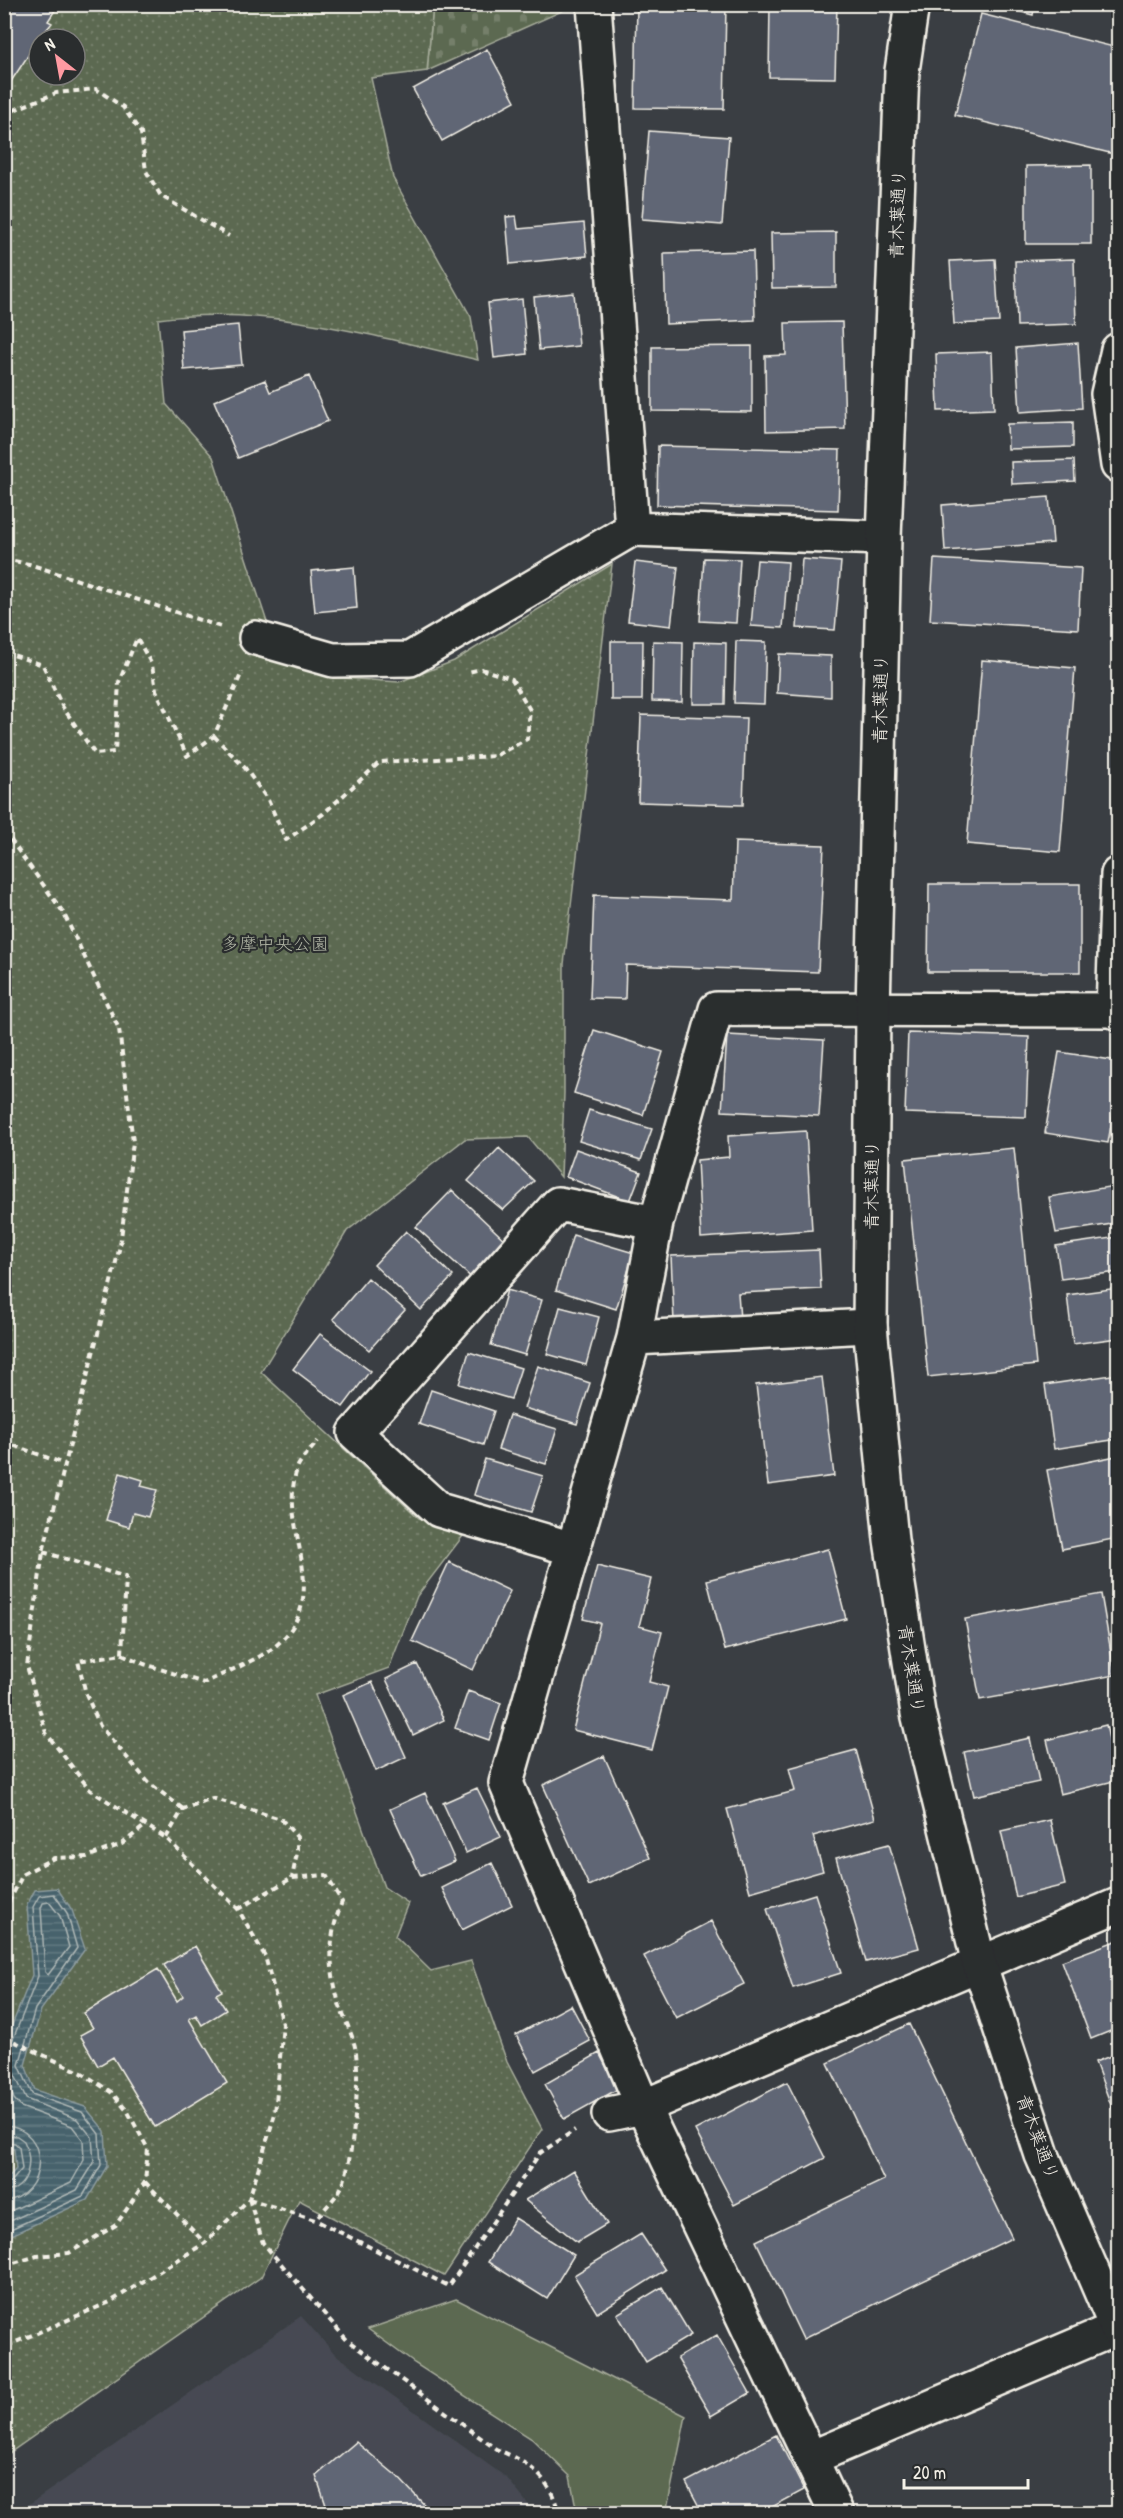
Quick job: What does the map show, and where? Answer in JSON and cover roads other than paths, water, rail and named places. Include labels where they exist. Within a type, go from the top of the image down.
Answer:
[{"type":"street","points":[[594,4],[632,529]]},
{"type":"street","name":"青木葉通り","points":[[912,4],[902,71],[884,538],[873,1010],[870,1326],[891,1540],[918,1713],[979,1963],[1042,2155],[1118,2330]]},
{"type":"street","points":[[1119,350],[1108,394],[1119,465]]},
{"type":"street","points":[[256,638],[333,660],[410,659],[632,529],[884,538]]},
{"type":"street","points":[[837,2514],[643,2107],[506,1782],[634,1338],[656,1223],[716,1009],[1116,1011],[1119,874]]},
{"type":"street","points":[[573,1549],[439,1510],[355,1433],[558,1204],[656,1223]]},
{"type":"street","points":[[634,1338],[870,1326]]},
{"type":"street","points":[[609,2114],[643,2107],[1119,1905]]},
{"type":"street","points":[[811,2458],[1118,2330]]},
{"type":"water","points":[[57,1888],[72,1910],[85,1949],[41,2010],[25,2065],[35,2090],[85,2107],[105,2131],[107,2166],[87,2200],[5,2238],[5,2181],[16,2169],[14,2149],[5,2148],[5,2043],[32,1975],[27,1905],[35,1890]]},
{"type":"park label","name":"多摩中央公園","points":[[275,943]]}]
